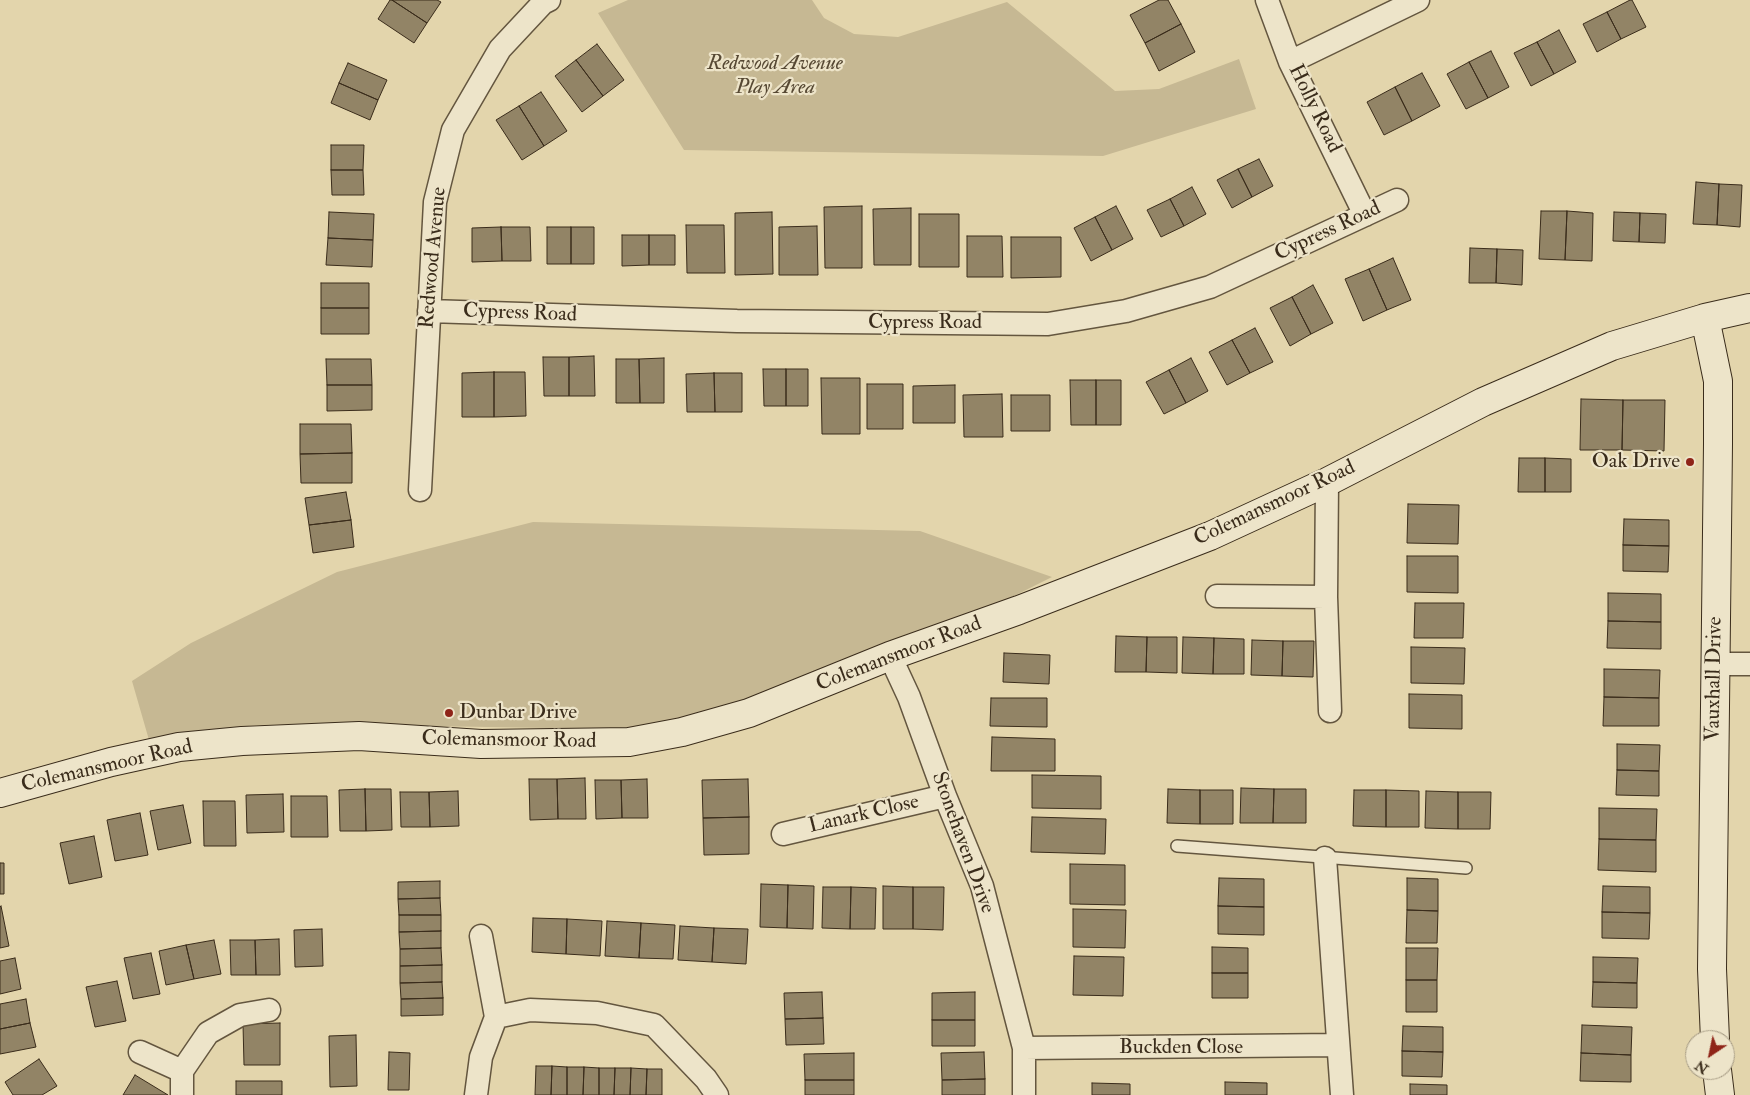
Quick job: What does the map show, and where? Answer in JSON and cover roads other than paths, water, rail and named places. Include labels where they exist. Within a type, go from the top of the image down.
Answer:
[{"type":"street","name":"Redwood Avenue","points":[[420,490],[435,202],[453,130],[500,49],[543,3],[549,0]]},
{"type":"street","name":"Holly Road","points":[[1267,0],[1290,62],[1365,215]]},
{"type":"street","points":[[1290,62],[1418,0]]},
{"type":"street","name":"Cypress Road","points":[[429,311],[737,321],[1048,324],[1126,312],[1210,287],[1397,200]]},
{"type":"street","name":"Colemansmoor Road","points":[[0,793],[111,762],[179,747],[242,741],[359,736],[481,744],[629,742],[682,732],[749,713],[890,656],[1020,610],[1210,536],[1327,482],[1483,402],[1612,346],[1706,318],[1750,308]]},
{"type":"street","name":"Vauxhall Drive","points":[[1706,318],[1718,381],[1712,969],[1715,1030]]},
{"type":"street","points":[[1327,482],[1326,596],[1330,711]]},
{"type":"street","points":[[1216,596],[1326,596]]},
{"type":"street","name":"Stonehaven Drive","points":[[890,656],[909,697],[944,796],[982,886],[1024,1048],[1024,1095]]},
{"type":"street","points":[[1716,664],[1750,664]]},
{"type":"street","name":"Lanark Close","points":[[783,834],[944,796]]},
{"type":"street","points":[[1325,858],[1342,1095]]},
{"type":"street","points":[[476,1095],[481,1057],[496,1017],[481,936]]},
{"type":"street","points":[[182,1095],[182,1071],[208,1032],[240,1015],[269,1010]]},
{"type":"street","points":[[496,1017],[530,1010],[597,1013],[654,1025],[706,1079],[717,1095]]},
{"type":"street","name":"Buckden Close","points":[[1024,1048],[1338,1046]]},
{"type":"street","points":[[140,1052],[182,1071]]},
{"type":"street","points":[[1718,1080],[1720,1095]]},
{"type":"lane","points":[[1176,846],[1466,868]]},
{"type":"place","name":"Oak Drive","points":[[1690,462]]},
{"type":"place","name":"Dunbar Drive","points":[[449,713]]},
{"type":"park label","name":"Redwood Avenue Play Area","points":[[775,76]]}]
